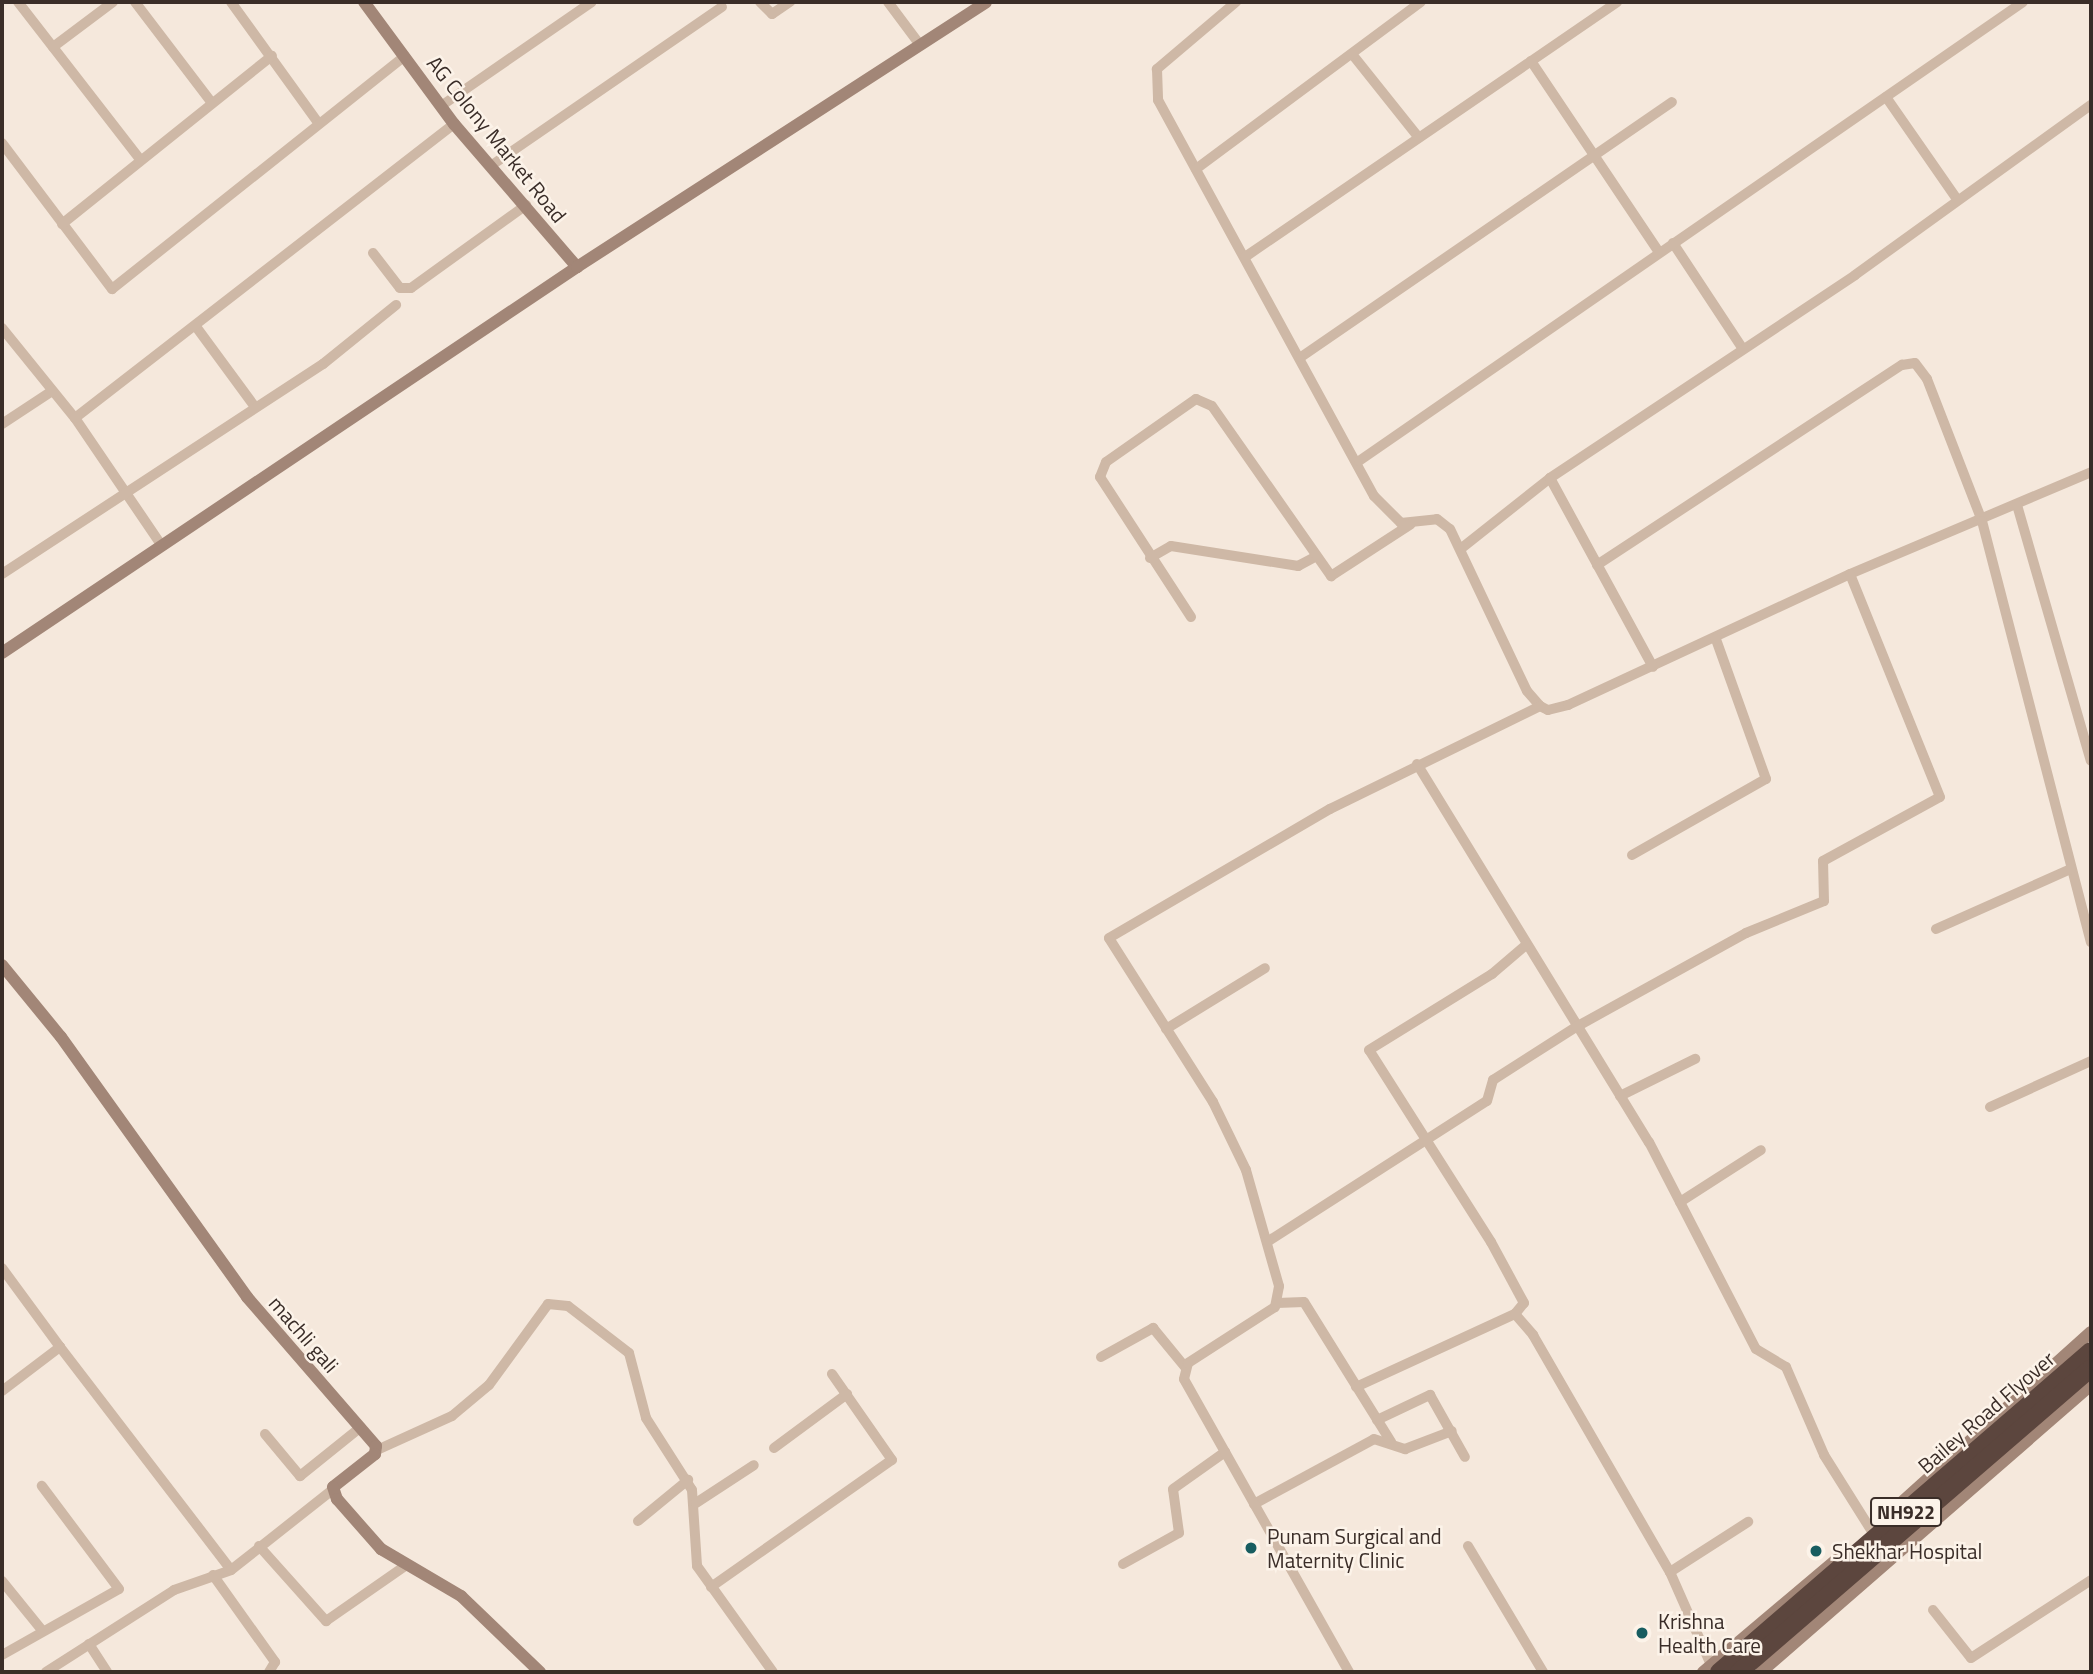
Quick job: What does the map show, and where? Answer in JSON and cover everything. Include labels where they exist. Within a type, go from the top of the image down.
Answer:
[{"type":"highway","name":"Bailey Road Flyover","points":[[1711,1670],[2091,1338]]},
{"type":"highway","name":"Bailey Road Flyover","points":[[1739,1672],[2091,1368]]},
{"type":"street","points":[[18,2],[139,159]]},
{"type":"street","points":[[53,47],[113,2]]},
{"type":"street","points":[[135,2],[212,103]]},
{"type":"street","points":[[231,2],[319,124]]},
{"type":"street","name":"AG Colony Market Road","points":[[364,2],[454,124],[577,267]]},
{"type":"street","points":[[441,106],[592,2]]},
{"type":"street","points":[[760,2],[772,14],[790,2]]},
{"type":"street","points":[[888,2],[920,46]]},
{"type":"street","points":[[2,653],[577,267],[986,2]]},
{"type":"street","points":[[1236,2],[1157,69],[1158,100],[1387,514],[1411,523],[1444,522],[1463,547],[1527,691],[1540,706],[1554,710],[1716,639],[1850,574],[1982,522],[2091,472]]},
{"type":"street","points":[[1196,169],[1422,2]]},
{"type":"street","points":[[1245,257],[1617,2]]},
{"type":"street","points":[[1359,461],[2023,2]]},
{"type":"street","points":[[492,165],[722,7]]},
{"type":"street","points":[[1352,54],[1419,138]]},
{"type":"street","points":[[62,224],[139,159],[272,56]]},
{"type":"street","points":[[2,143],[112,289],[405,56]]},
{"type":"street","points":[[1531,61],[1660,253]]},
{"type":"street","points":[[1885,97],[1957,199]]},
{"type":"street","points":[[1301,357],[1598,157],[1672,102]]},
{"type":"street","points":[[1463,547],[1550,478],[1743,349],[2091,105]]},
{"type":"street","points":[[75,418],[197,328],[454,124]]},
{"type":"street","points":[[373,253],[400,288],[411,288],[526,205]]},
{"type":"street","points":[[1673,243],[1743,349]]},
{"type":"street","points":[[2,574],[323,365],[396,305]]},
{"type":"street","points":[[2,328],[75,418],[162,546]]},
{"type":"street","points":[[197,328],[255,407]]},
{"type":"street","points":[[1597,565],[1909,361],[1927,379],[1982,522],[2091,942]]},
{"type":"street","points":[[2,424],[52,391]]},
{"type":"street","points":[[1191,617],[1101,485],[1103,468],[1200,398],[1212,406],[1331,576],[1411,523]]},
{"type":"street","points":[[1550,478],[1653,667]]},
{"type":"street","points":[[2017,505],[2091,761]]},
{"type":"street","points":[[1150,558],[1171,546],[1298,566],[1317,556]]},
{"type":"street","points":[[1267,1242],[1428,1143],[1489,1100],[1493,1080],[1576,1027],[1746,933],[1824,901],[1823,861],[1940,797],[1850,574]]},
{"type":"street","points":[[1632,855],[1766,779],[1716,639]]},
{"type":"street","points":[[1278,1303],[1279,1286],[1246,1170],[1213,1102],[1109,938],[1417,764],[1540,706]]},
{"type":"street","points":[[1417,764],[1525,945],[1620,1096],[1680,1202],[1756,1349],[1786,1367],[1824,1455],[1871,1531]]},
{"type":"street","points":[[1936,929],[2071,869]]},
{"type":"street","points":[[1356,1387],[1515,1314],[1523,1300],[1369,1050],[1492,974],[1525,945]]},
{"type":"street","name":"machli gali","points":[[2,965],[61,1037],[247,1297],[361,1427],[377,1450]]},
{"type":"street","points":[[1166,1029],[1265,968]]},
{"type":"street","points":[[1620,1096],[1695,1059]]},
{"type":"street","points":[[1990,1107],[2091,1061]]},
{"type":"street","points":[[1680,1202],[1761,1150]]},
{"type":"street","points":[[2,1268],[231,1570]]},
{"type":"street","points":[[46,1672],[174,1590],[231,1570],[331,1491],[377,1450],[452,1416],[470,1402],[557,1301],[629,1353],[646,1418],[688,1480],[696,1503],[694,1556],[711,1587],[773,1672]]},
{"type":"street","points":[[1185,1367],[1278,1303],[1304,1302],[1391,1442]]},
{"type":"street","points":[[1515,1314],[1533,1335],[1670,1572],[1711,1670],[1871,1531],[2029,1388],[2091,1338]]},
{"type":"street","points":[[1101,1357],[1153,1328],[1185,1367],[1184,1379],[1349,1672]]},
{"type":"street","points":[[2,1391],[60,1347]]},
{"type":"street","points":[[711,1587],[892,1460],[832,1374]]},
{"type":"street","points":[[1769,1669],[2091,1385]]},
{"type":"street","points":[[2029,1388],[2052,1419]]},
{"type":"street","points":[[774,1448],[847,1394]]},
{"type":"street","points":[[1377,1420],[1430,1395],[1465,1457]]},
{"type":"street","points":[[265,1434],[300,1476],[361,1427]]},
{"type":"street","points":[[1254,1504],[1374,1439],[1411,1448],[1451,1432]]},
{"type":"street","points":[[1123,1564],[1179,1533],[1173,1489],[1225,1452]]},
{"type":"street","points":[[696,1503],[754,1465]]},
{"type":"street","points":[[638,1521],[688,1480]]},
{"type":"street","points":[[2,1655],[41,1629],[119,1587],[42,1486]]},
{"type":"street","points":[[331,1491],[381,1549],[405,1566],[461,1596],[540,1672]]},
{"type":"street","points":[[1910,1495],[1934,1523]]},
{"type":"street","points":[[1670,1572],[1748,1522]]},
{"type":"street","points":[[259,1546],[326,1621],[405,1566]]},
{"type":"street","points":[[1468,1546],[1543,1672]]},
{"type":"street","points":[[1848,1550],[1872,1577]]},
{"type":"street","points":[[213,1575],[275,1662],[269,1672]]},
{"type":"street","points":[[1933,1610],[1971,1658],[2091,1580]]},
{"type":"street","points":[[2,1581],[41,1629]]},
{"type":"street","points":[[89,1644],[107,1672]]},
{"type":"place","name":"Punam Surgical and Maternity Clinic","points":[[1251,1548]]},
{"type":"place","name":"Shekhar Hospital","points":[[1816,1551]]},
{"type":"place","name":"Krishna Health Care","points":[[1642,1633]]}]
